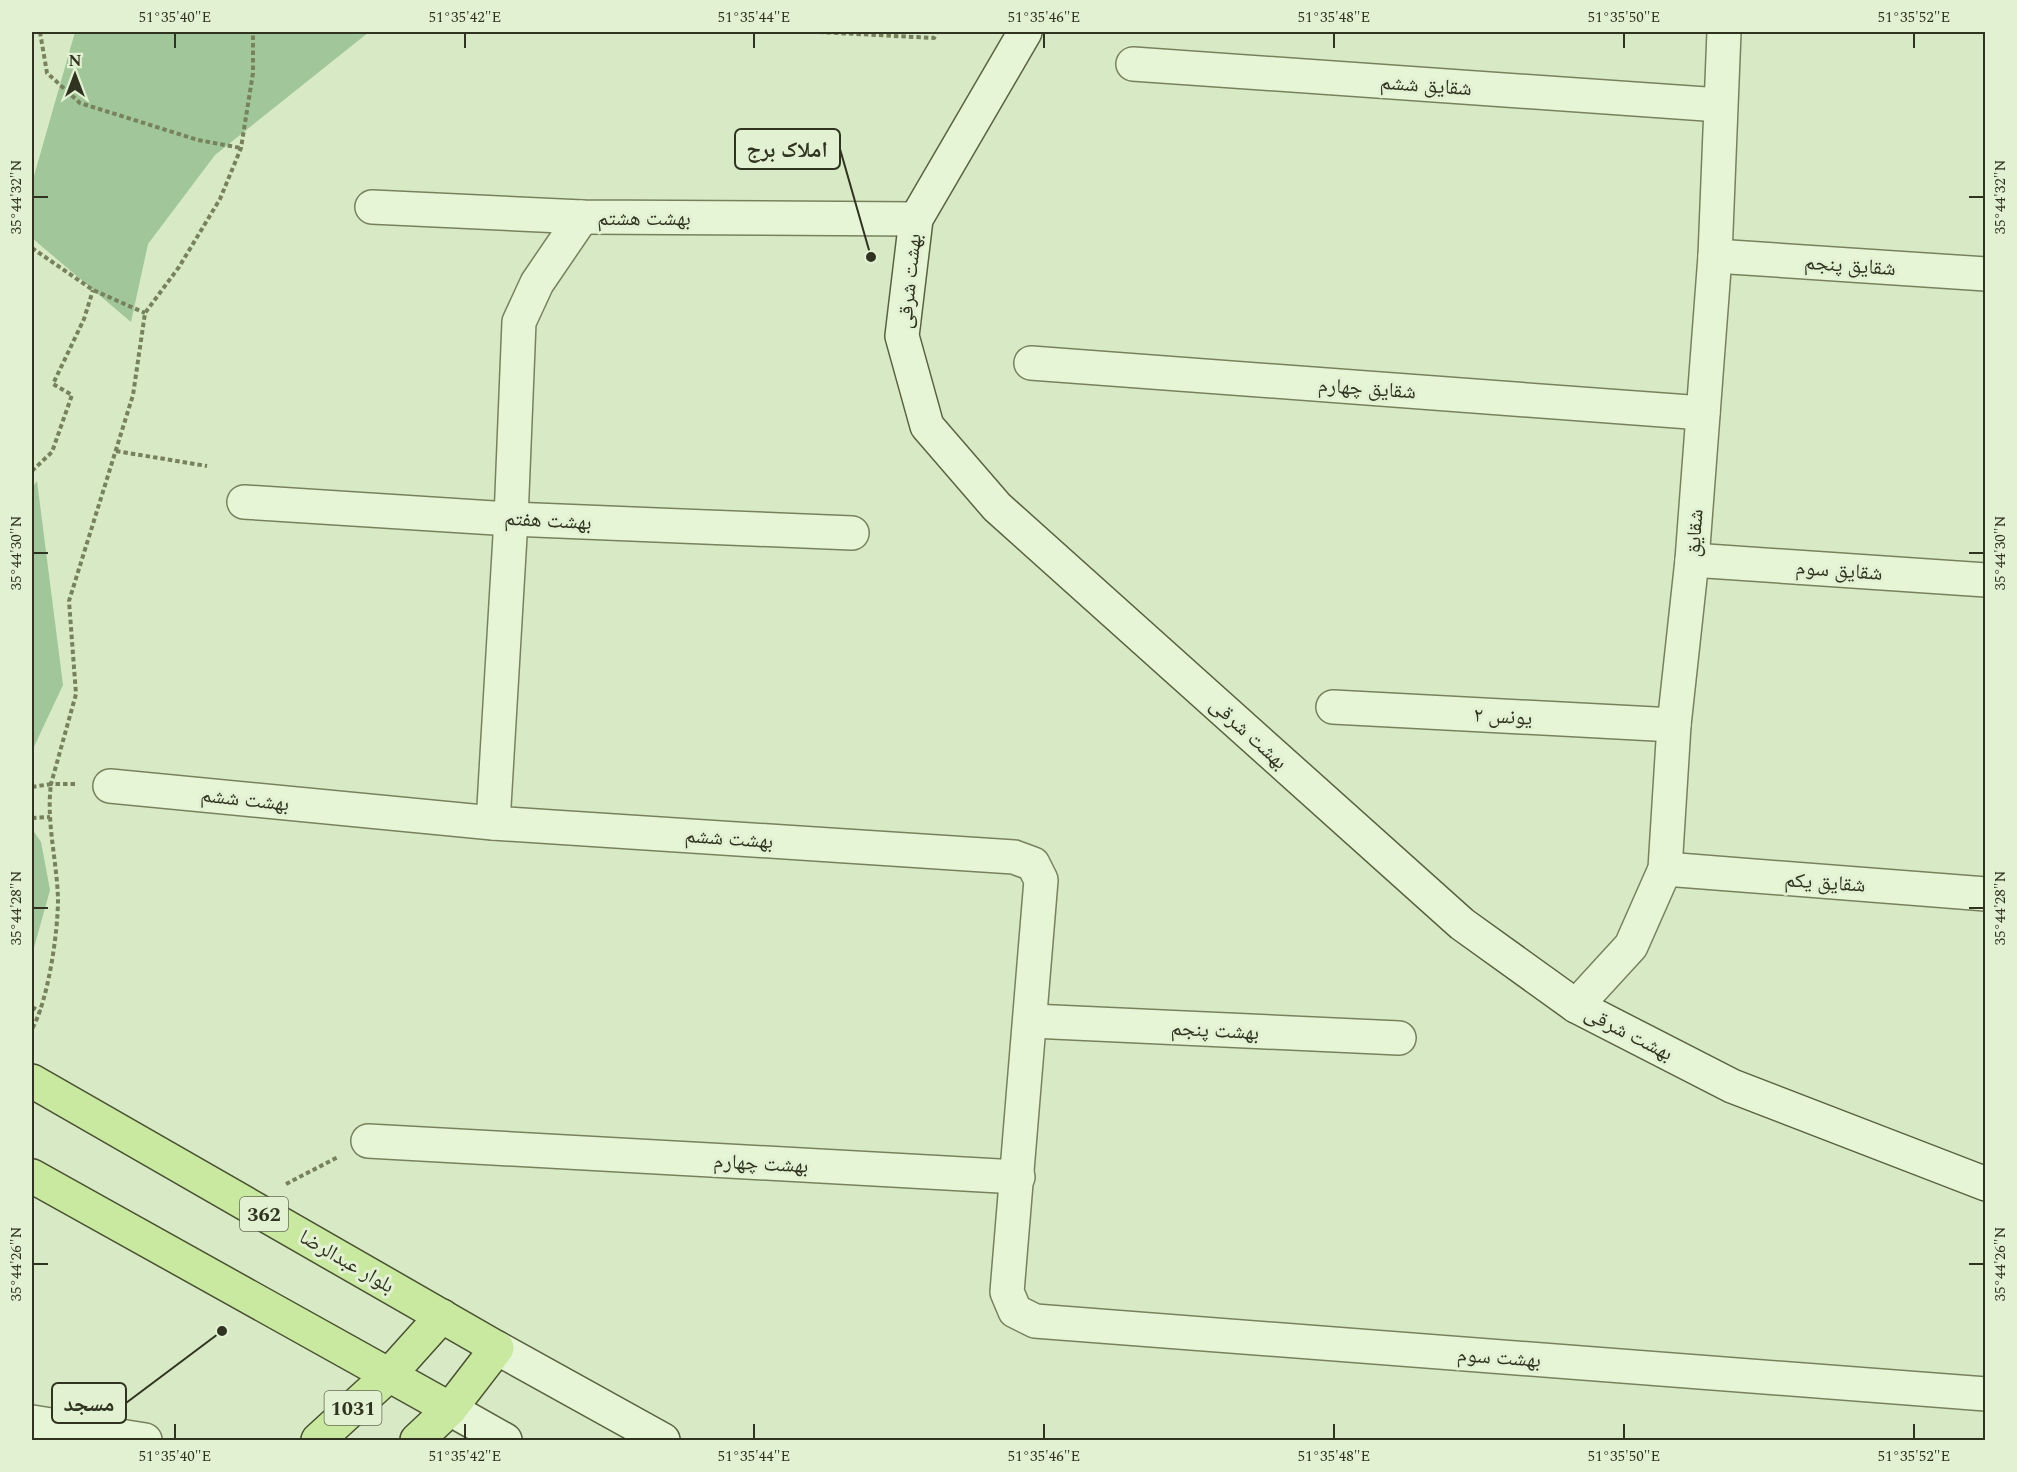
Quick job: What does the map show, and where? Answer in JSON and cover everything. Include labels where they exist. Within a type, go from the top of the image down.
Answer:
[{"type":"main road","name":"بلوار عبدالرضا","points":[[32,1081],[497,1348]]},
{"type":"main road","points":[[32,1176],[450,1409]]},
{"type":"main road","name":"1031","points":[[327,1438],[389,1375],[442,1316]]},
{"type":"main road","points":[[417,1440],[450,1409],[497,1348]]},
{"type":"street","name":"بهشت شرقی","points":[[1025,32],[916,219],[902,336],[927,426],[997,507],[1462,924],[1576,1006],[1732,1086],[1986,1184]]},
{"type":"street","name":"شقایق","points":[[1576,1006],[1631,946],[1665,869],[1674,725],[1692,560],[1715,256],[1724,32]]},
{"type":"street","name":"شقایق ششم","points":[[1133,64],[1720,105]]},
{"type":"street","name":"بهشت هشتم","points":[[372,207],[582,217],[916,219]]},
{"type":"street","points":[[493,823],[511,519],[519,322],[537,283],[582,217]]},
{"type":"street","name":"شقایق پنجم","points":[[1715,256],[1986,274]]},
{"type":"street","name":"شقایق چهارم","points":[[1031,363],[1703,412]]},
{"type":"street","name":"بهشت هفتم","points":[[244,502],[511,519],[852,533]]},
{"type":"street","name":"شقایق سوم","points":[[1692,560],[1986,580]]},
{"type":"street","name":"یونس ۲","points":[[1333,707],[1674,725]]},
{"type":"street","name":"بهشت ششم","points":[[110,786],[493,823],[1014,857],[1033,864],[1041,880],[1032,1021],[1018,1177]]},
{"type":"street","name":"شقایق یکم","points":[[1665,869],[1986,894]]},
{"type":"street","name":"بهشت پنجم","points":[[1032,1021],[1399,1038]]},
{"type":"street","name":"بهشت چهارم","points":[[368,1141],[1018,1177]]},
{"type":"street","name":"بهشت سوم","points":[[1018,1177],[1007,1292],[1015,1311],[1035,1320],[1986,1394]]},
{"type":"street","name":"بلوار عبدالرضا","points":[[497,1348],[663,1440]]},
{"type":"street","points":[[450,1409],[505,1440]]},
{"type":"street","points":[[32,1422],[145,1440]]},
{"type":"path","points":[[40,32],[47,73],[80,103],[198,140],[241,148]]},
{"type":"path","points":[[32,1029],[42,1012],[58,898],[48,802],[76,694],[69,601],[133,395],[145,313],[179,267],[220,199],[241,148],[253,73],[253,32]]},
{"type":"path","points":[[819,32],[934,38],[937,32]]},
{"type":"path","points":[[32,249],[93,290],[145,313]]},
{"type":"path","points":[[32,471],[52,452],[72,395],[54,384],[84,319],[93,290]]},
{"type":"path","points":[[116,451],[207,466]]},
{"type":"path","points":[[32,787],[51,784]]},
{"type":"path","points":[[32,818],[50,817]]},
{"type":"path","points":[[32,1007],[42,1012]]},
{"type":"path","points":[[248,1205],[368,1141]]},
{"type":"green space","points":[[75,32],[369,32],[215,155],[148,244],[131,322],[32,238],[32,183]]},
{"type":"green space","points":[[37,481],[63,685],[32,751],[32,488]]},
{"type":"green space","points":[[32,829],[41,842],[50,890],[32,955]]},
{"type":"place","name":"املاک برج","points":[[871,257]]},
{"type":"place","name":"مسجد","points":[[222,1331]]}]
